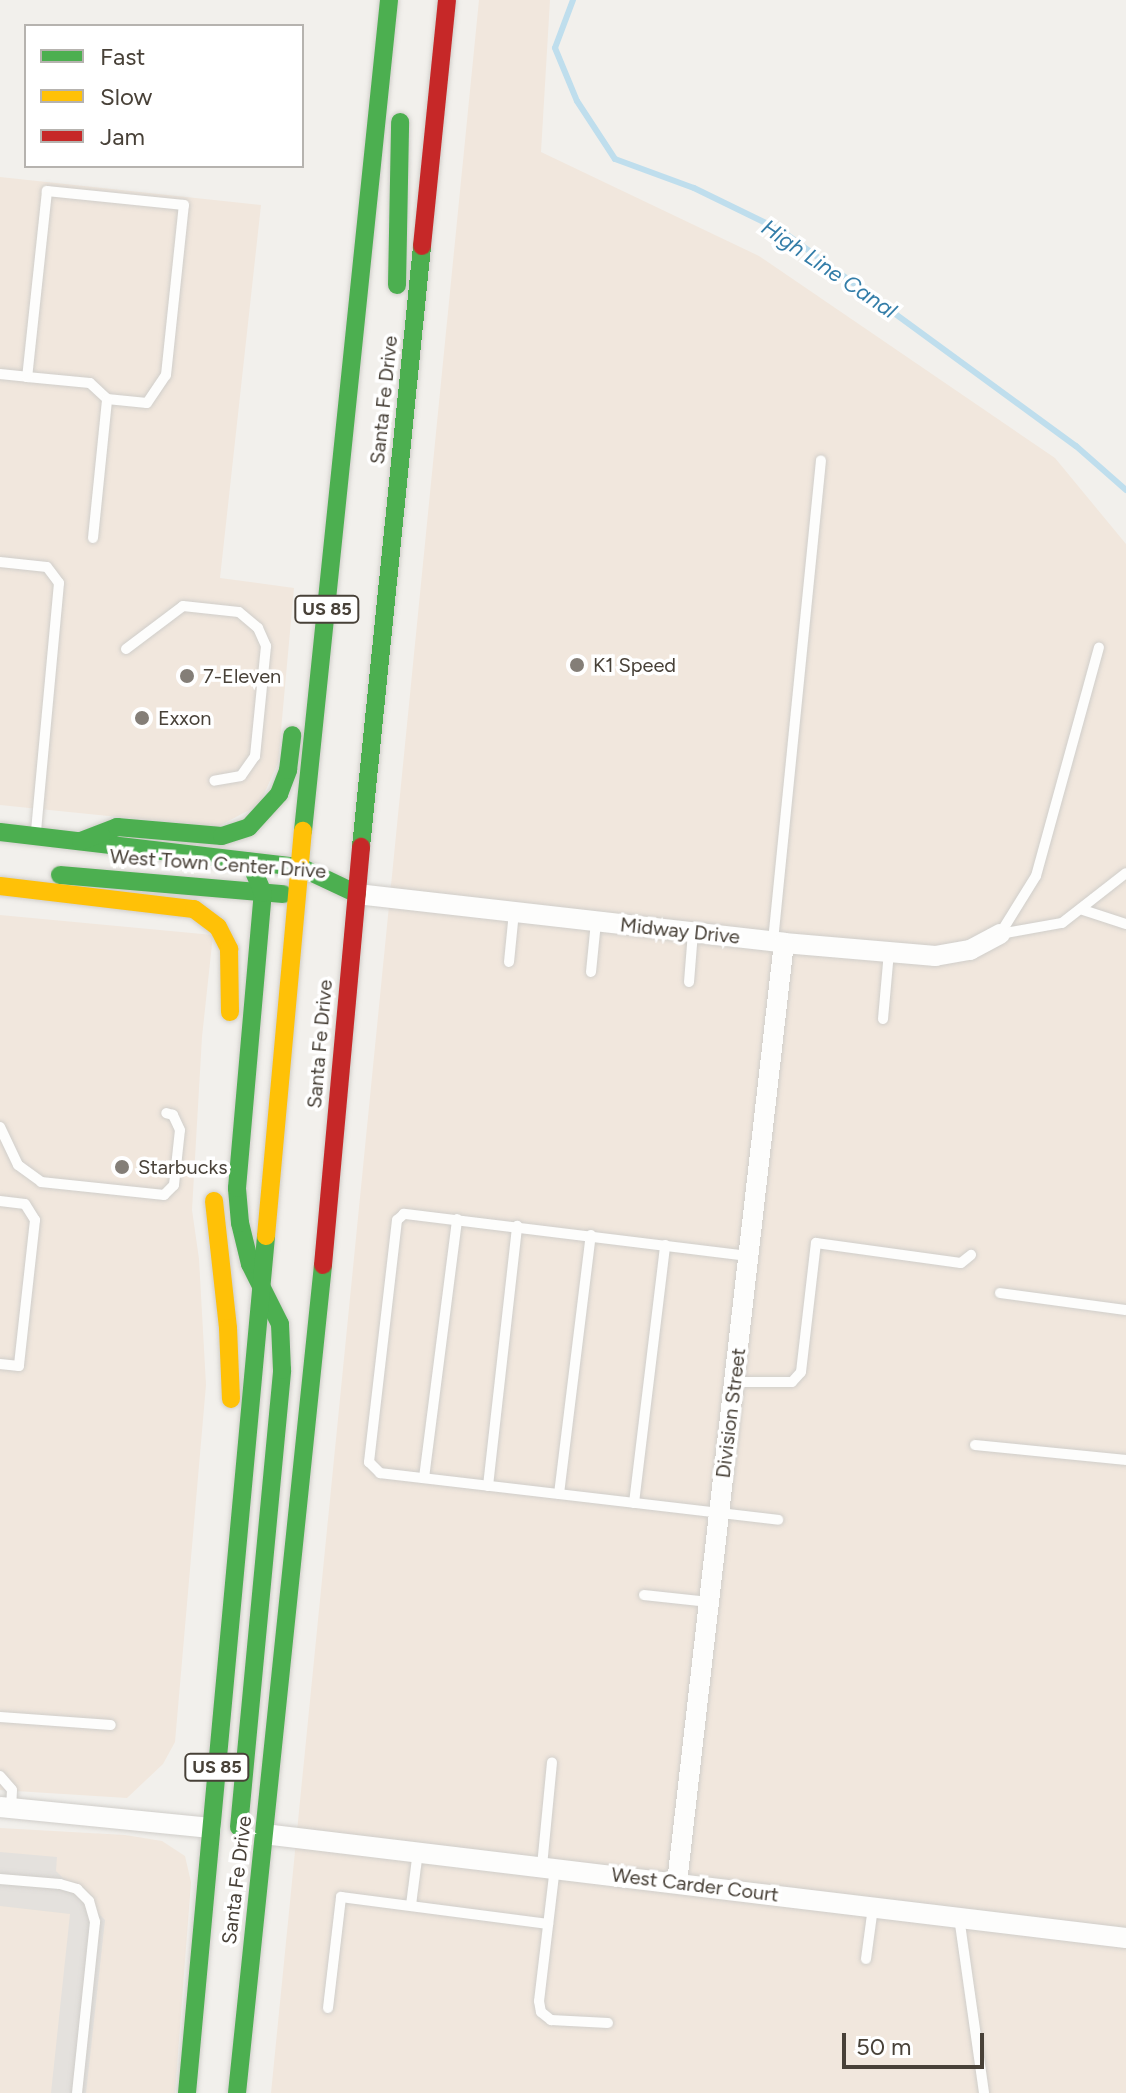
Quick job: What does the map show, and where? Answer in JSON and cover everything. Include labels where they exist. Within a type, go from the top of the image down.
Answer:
[{"type":"main road","name":"Santa Fe Drive","points":[[187,2093],[300,867],[389,0]]},
{"type":"main road","name":"Santa Fe Drive","points":[[237,2093],[313,1381],[357,894],[447,0]]},
{"type":"main road","points":[[401,103],[395,268],[409,371]]},
{"type":"main road","points":[[326,422],[353,352]]},
{"type":"main road","points":[[81,841],[117,827],[222,836],[249,827],[279,794],[288,770],[293,722]]},
{"type":"main road","name":"West Town Center Drive","points":[[0,832],[300,867],[357,894]]},
{"type":"main road","points":[[238,1842],[282,1370],[280,1324],[260,1287],[240,1223],[237,1188],[263,893],[250,862]]},
{"type":"main road","name":"West Town Center Drive","points":[[0,870],[263,893],[357,894]]},
{"type":"main road","points":[[0,886],[194,909],[218,927],[229,949],[232,985],[228,1030]]},
{"type":"main road","points":[[215,1187],[230,1397],[248,1441]]},
{"type":"street","name":"Midway Drive","points":[[357,894],[778,942],[935,956],[970,950],[1000,934]]},
{"type":"street","name":"Division Street","points":[[677,1883],[748,1256],[778,942]]},
{"type":"street","points":[[5,1808],[211,1828]]},
{"type":"street","name":"West Carder Court","points":[[264,1834],[1126,1938]]},
{"type":"lane","points":[[0,374],[27,377],[90,383],[107,399],[147,403],[166,375],[184,205],[47,191],[27,377]]},
{"type":"lane","points":[[93,538],[107,399]]},
{"type":"lane","points":[[778,942],[821,460]]},
{"type":"lane","points":[[0,562],[47,567],[59,583],[36,836]]},
{"type":"lane","points":[[126,649],[183,606],[239,612],[258,628],[266,646],[255,756],[241,776],[214,781]]},
{"type":"lane","points":[[1000,934],[1036,876],[1099,648]]},
{"type":"lane","points":[[1000,934],[1062,923],[1083,910],[1126,873]]},
{"type":"lane","points":[[1083,910],[1126,924]]},
{"type":"lane","points":[[509,962],[514,912]]},
{"type":"lane","points":[[591,972],[596,922]]},
{"type":"lane","points":[[689,982],[693,932]]},
{"type":"lane","points":[[883,1019],[889,952]]},
{"type":"lane","points":[[0,1127],[18,1165],[41,1182],[164,1195],[174,1185],[180,1130],[173,1115],[166,1113]]},
{"type":"lane","points":[[0,1201],[25,1204],[35,1220],[19,1366],[0,1364]]},
{"type":"lane","points":[[748,1256],[409,1213],[397,1220],[369,1462],[380,1473],[778,1520]]},
{"type":"lane","points":[[424,1478],[457,1219]]},
{"type":"lane","points":[[488,1486],[517,1226]]},
{"type":"lane","points":[[559,1494],[591,1235]]},
{"type":"lane","points":[[734,1382],[792,1382],[801,1372],[816,1243],[961,1263],[971,1255]]},
{"type":"lane","points":[[634,1503],[665,1245]]},
{"type":"lane","points":[[1000,1293],[1126,1310]]},
{"type":"lane","points":[[975,1445],[1126,1460]]},
{"type":"lane","points":[[644,1595],[709,1602]]},
{"type":"lane","points":[[0,1717],[111,1725]]},
{"type":"lane","points":[[552,1762],[548,1924],[539,2001],[541,2012],[551,2020],[608,2023]]},
{"type":"lane","points":[[0,1776],[12,1790],[5,1808]]},
{"type":"lane","points":[[411,1905],[418,1851]]},
{"type":"lane","points":[[0,1879],[60,1884],[77,1889],[89,1901],[95,1922],[77,2093]]},
{"type":"lane","points":[[328,2008],[341,1897],[548,1924]]},
{"type":"lane","points":[[866,1959],[873,1907]]},
{"type":"lane","points":[[959,1917],[984,2093]]},
{"type":"shaded area","points":[[479,0],[550,0],[541,152],[759,256],[1055,458],[1126,544],[1126,2093],[271,2093]]},
{"type":"shaded area","points":[[0,177],[261,205],[220,578],[294,588],[278,763],[259,805],[217,827],[0,805]]},
{"type":"shaded area","points":[[0,915],[213,935],[202,1037],[192,1210],[199,1259],[206,1385],[175,1742],[163,1764],[127,1798],[0,1790]]},
{"type":"shaded area","points":[[0,1828],[125,1835],[162,1841],[185,1856],[191,1882],[175,2093],[0,2093]]},
{"type":"shaded area","points":[[0,1852],[57,1857],[56,1871],[105,1920],[86,2093],[51,2093],[70,1914],[0,1906]]},
{"type":"waterway","name":"High Line Canal","points":[[573,0],[555,48],[577,101],[615,159],[694,188],[782,231],[1076,446],[1126,490]]},
{"type":"traffic: fast","points":[[303,831],[389,0]]},
{"type":"traffic: fast","points":[[397,285],[400,122]]},
{"type":"traffic: fast","points":[[361,847],[422,246]]},
{"type":"traffic: fast","points":[[81,841],[117,827],[222,836],[249,827],[279,794],[288,770],[292,735]]},
{"type":"traffic: fast","points":[[0,832],[300,867],[357,894]]},
{"type":"traffic: fast","points":[[239,1827],[282,1370],[280,1324],[250,1264],[240,1223],[237,1188],[263,893],[250,862]]},
{"type":"traffic: fast","points":[[60,875],[283,894]]},
{"type":"traffic: fast","points":[[187,2093],[266,1236]]},
{"type":"traffic: fast","points":[[237,2093],[323,1265]]},
{"type":"traffic: slow","points":[[266,1236],[303,831]]},
{"type":"traffic: slow","points":[[0,886],[194,909],[218,927],[229,949],[230,1012]]},
{"type":"traffic: slow","points":[[214,1201],[228,1328],[231,1399]]},
{"type":"traffic: jam","points":[[422,246],[447,0]]},
{"type":"traffic: jam","points":[[323,1265],[361,847]]},
{"type":"place","name":"K1 Speed","points":[[577,665]]},
{"type":"place","name":"7-Eleven","points":[[187,676]]},
{"type":"place","name":"Exxon","points":[[142,718]]},
{"type":"place","name":"Starbucks","points":[[122,1167]]}]
